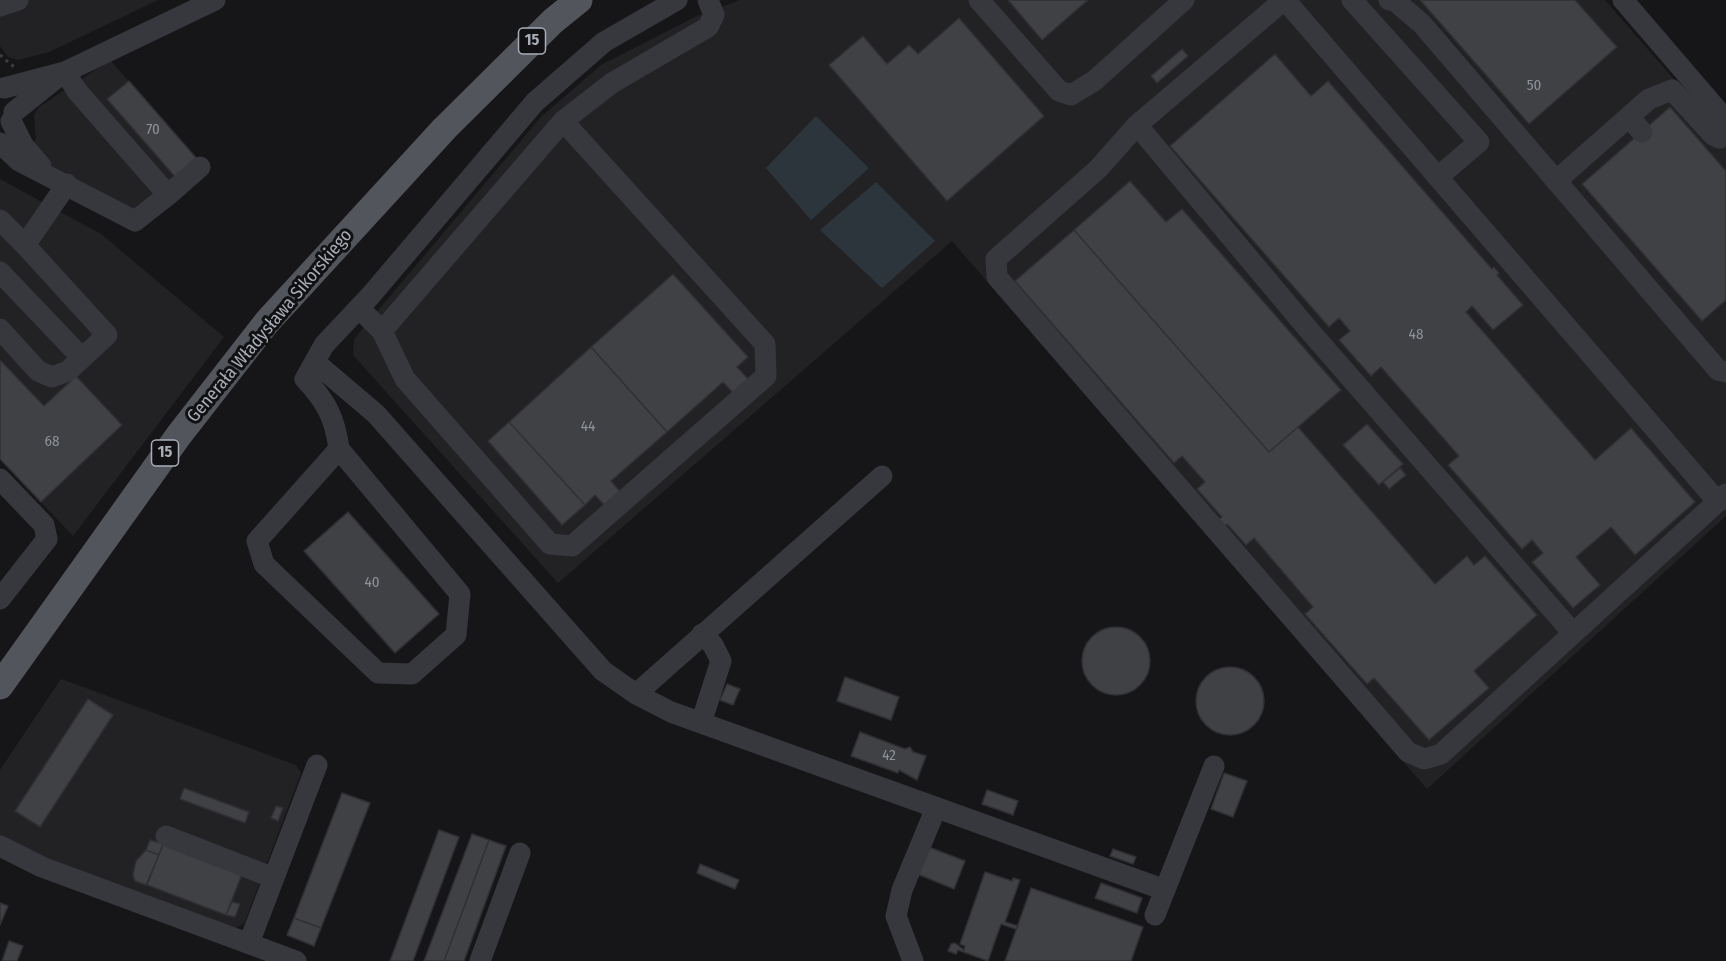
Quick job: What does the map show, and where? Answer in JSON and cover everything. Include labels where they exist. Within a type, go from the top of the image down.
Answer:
[{"type":"main road","name":"Generała Władysława Sikorskiego","points":[[0,686],[172,444],[267,322],[445,128],[553,21],[579,0]]},
{"type":"street","points":[[0,6],[18,0]]},
{"type":"street","points":[[47,174],[23,145],[8,121],[14,101],[2,87],[65,72],[214,0]]},
{"type":"street","points":[[339,449],[257,541],[264,564],[378,672],[412,674],[456,635],[460,594],[339,449],[336,423],[319,394],[305,379],[324,345],[359,308],[512,128],[558,80],[604,42],[677,0]]},
{"type":"street","points":[[382,331],[563,122],[612,83],[708,27],[714,15],[708,0]]},
{"type":"street","points":[[979,0],[1059,91],[1071,95],[1094,81],[1184,0]]},
{"type":"street","points":[[1285,0],[1722,498],[1441,754],[1424,759],[1408,752],[1017,303],[997,277],[996,259],[1098,169],[1137,125],[1285,0]]},
{"type":"street","points":[[1352,0],[1479,142],[1438,177]]},
{"type":"street","points":[[1389,0],[1395,1],[1422,24],[1718,370],[1726,372]]},
{"type":"street","points":[[1623,0],[1726,120]]},
{"type":"street","points":[[8,121],[65,72]]},
{"type":"street","points":[[65,72],[77,91],[168,195]]},
{"type":"street","points":[[1556,181],[1635,124],[1649,99],[1672,90],[1713,135],[1720,138],[1726,132]]},
{"type":"street","points":[[359,308],[382,331],[405,379],[550,544],[572,546],[766,376],[765,344],[563,122]]},
{"type":"street","points":[[1137,125],[1308,329],[1573,633]]},
{"type":"street","points":[[0,143],[19,160],[135,221],[201,167]]},
{"type":"street","points":[[25,245],[67,184]]},
{"type":"street","points":[[0,220],[107,335],[68,371],[52,377],[38,371],[0,329]]},
{"type":"street","points":[[0,272],[82,358]]},
{"type":"street","points":[[316,363],[376,414],[603,671],[636,694],[701,723],[1165,890]]},
{"type":"street","points":[[636,694],[882,476]]},
{"type":"street","points":[[0,479],[44,525],[47,538],[0,599]]},
{"type":"street","points":[[701,723],[721,661],[713,645],[702,634]]},
{"type":"street","points":[[249,943],[317,765]]},
{"type":"street","points":[[1155,915],[1214,766]]},
{"type":"street","points":[[913,961],[896,916],[902,890],[936,807]]},
{"type":"street","points":[[166,836],[274,878]]},
{"type":"street","points":[[0,846],[42,867],[296,961]]},
{"type":"street","points":[[480,961],[520,853]]},
{"type":"shaded area","points":[[0,0],[158,0],[49,52],[18,60],[8,57],[0,46]]},
{"type":"shaded area","points":[[740,0],[1605,0],[1726,139],[1726,516],[1427,789],[952,241],[558,583],[353,355],[354,339],[541,117],[601,65],[697,16]]},
{"type":"shaded area","points":[[110,60],[207,171],[152,219],[51,166],[32,146],[36,139],[34,115],[39,107]]},
{"type":"shaded area","points":[[816,116],[869,168],[811,220],[766,168]]},
{"type":"shaded area","points":[[0,179],[101,234],[224,337],[73,536],[0,459]]},
{"type":"shaded area","points":[[876,182],[935,241],[882,288],[820,230]]},
{"type":"shaded area","points":[[61,679],[296,765],[301,773],[244,924],[235,928],[49,859],[0,838],[0,770]]},
{"type":"building","points":[[1008,0],[1088,0],[1042,40]]},
{"type":"building","points":[[1420,0],[1575,0],[1617,47],[1529,124]]},
{"type":"building","points":[[959,18],[1044,116],[947,201],[829,65],[863,36],[887,64],[909,45],[918,54]]},
{"type":"building","points":[[1182,49],[1188,56],[1157,83],[1151,76]]},
{"type":"building","points":[[1275,54],[1311,96],[1328,81],[1492,269],[1494,267],[1499,273],[1497,275],[1523,305],[1493,330],[1472,306],[1466,312],[1595,460],[1631,428],[1695,502],[1635,555],[1611,527],[1576,557],[1600,585],[1573,608],[1532,562],[1543,553],[1532,540],[1522,549],[1448,465],[1459,456],[1381,367],[1371,376],[1339,340],[1350,331],[1339,318],[1329,327],[1170,146]]},
{"type":"building","points":[[129,81],[198,160],[177,179],[107,99]]},
{"type":"building","points":[[1670,107],[1726,171],[1726,300],[1702,321],[1582,184]]},
{"type":"building","points":[[1130,181],[1166,222],[1182,209],[1341,390],[1269,452],[1074,230]]},
{"type":"building","points":[[1074,230],[1269,452],[1298,427],[1435,584],[1467,556],[1474,565],[1485,556],[1537,615],[1474,671],[1489,688],[1429,740],[1374,678],[1367,684],[1305,614],[1313,607],[1254,538],[1246,545],[1227,524],[1225,526],[1219,519],[1222,517],[1197,489],[1205,482],[1182,456],[1174,463],[1015,281]]},
{"type":"building","points":[[673,274],[748,357],[737,367],[749,380],[734,394],[723,382],[667,432],[591,347]]},
{"type":"building","points":[[591,347],[667,432],[611,481],[623,495],[608,509],[595,495],[585,505],[509,422]]},
{"type":"building","points":[[0,360],[44,406],[76,376],[122,425],[41,502],[0,459]]},
{"type":"building","points":[[509,422],[585,505],[562,525],[488,441]]},
{"type":"building","points":[[1367,424],[1403,464],[1379,485],[1343,445]]},
{"type":"building","points":[[1400,468],[1406,475],[1389,489],[1383,482]]},
{"type":"building","points":[[348,512],[439,614],[395,653],[304,551]]},
{"type":"building","points":[[1116,627],[1129,630],[1140,637],[1147,648],[1150,661],[1147,674],[1140,685],[1129,692],[1116,695],[1103,692],[1092,685],[1085,674],[1082,661],[1085,648],[1092,637],[1103,630]]},
{"type":"building","points":[[1230,667],[1243,670],[1254,677],[1261,688],[1264,701],[1261,714],[1254,725],[1243,732],[1230,735],[1217,732],[1206,725],[1199,714],[1196,701],[1199,688],[1206,677],[1217,670]]},
{"type":"building","points":[[845,677],[899,697],[891,720],[837,701]]},
{"type":"building","points":[[727,684],[740,689],[733,705],[720,700]]},
{"type":"building","points":[[88,699],[113,715],[40,827],[15,811]]},
{"type":"building","points":[[860,732],[905,749],[910,747],[913,752],[926,756],[917,780],[899,770],[898,773],[851,756]]},
{"type":"building","points":[[1224,773],[1247,781],[1233,817],[1211,809]]},
{"type":"building","points":[[184,788],[249,812],[245,823],[180,799]]},
{"type":"building","points":[[987,790],[1018,801],[1013,815],[982,804]]},
{"type":"building","points":[[342,793],[370,803],[321,928],[294,918]]},
{"type":"building","points":[[276,806],[283,808],[278,821],[271,818]]},
{"type":"building","points":[[439,830],[459,837],[413,961],[390,961]]},
{"type":"building","points":[[472,834],[489,840],[444,961],[424,961]]},
{"type":"building","points":[[150,840],[163,844],[159,855],[146,850]]},
{"type":"building","points":[[489,840],[506,846],[464,961],[444,961]]},
{"type":"building","points":[[163,844],[242,874],[226,915],[147,885]]},
{"type":"building","points":[[926,846],[965,861],[954,889],[915,873]]},
{"type":"building","points":[[1113,849],[1136,857],[1133,864],[1110,856]]},
{"type":"building","points":[[146,850],[159,855],[146,885],[135,881],[133,875],[136,861]]},
{"type":"building","points":[[700,864],[739,880],[735,889],[697,873]]},
{"type":"building","points":[[985,872],[1012,881],[1013,878],[1020,880],[1005,922],[1018,926],[1016,929],[1001,924],[988,961],[958,950],[956,954],[948,951],[951,944],[955,943],[964,950],[965,946],[960,944]]},
{"type":"building","points":[[1101,883],[1142,898],[1137,913],[1095,898]]},
{"type":"building","points":[[1031,888],[1143,927],[1131,961],[1005,961]]},
{"type":"building","points":[[232,902],[240,904],[235,917],[226,915]]},
{"type":"building","points":[[0,903],[8,906],[0,925]]},
{"type":"building","points":[[294,918],[321,928],[314,946],[287,935]]},
{"type":"building","points":[[9,941],[23,946],[17,961],[2,961]]}]
